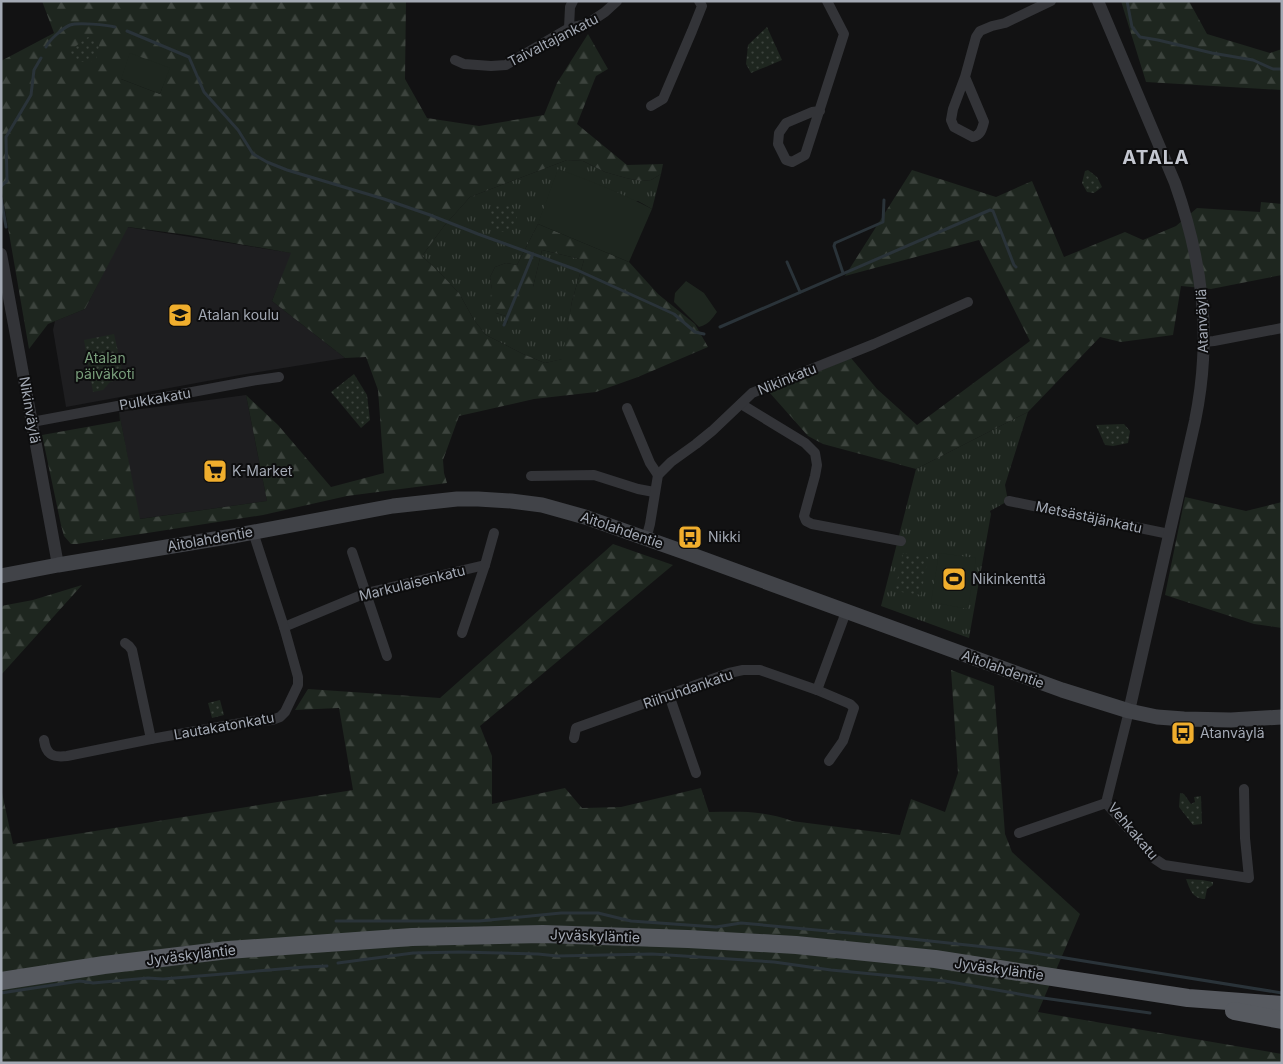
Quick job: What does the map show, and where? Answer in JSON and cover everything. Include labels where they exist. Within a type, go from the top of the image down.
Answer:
[{"type":"highway","name":"Jyväskyläntie","points":[[1,981],[104,965],[228,950],[412,937],[543,934],[796,945],[935,960],[1188,998]]},
{"type":"highway","points":[[1188,998],[1282,1005]]},
{"type":"highway","points":[[1188,998],[1223,1008],[1282,1020]]},
{"type":"main road","name":"Aitolahdentie","points":[[1,576],[393,506],[478,499],[511,501],[542,505],[575,514],[1062,690],[1129,711],[1157,717],[1184,719],[1231,720],[1282,717]]},
{"type":"street","points":[[569,28],[570,7],[573,1]]},
{"type":"street","name":"Taivaltajankatu","points":[[455,60],[464,64],[506,66],[569,28],[587,24],[617,1]]},
{"type":"street","points":[[651,106],[663,99],[702,6],[699,1]]},
{"type":"street","points":[[820,111],[812,112],[786,123],[779,133],[778,144],[786,160],[792,162],[805,155],[820,111],[844,34],[827,1]]},
{"type":"street","points":[[965,77],[984,122],[980,133],[973,137],[954,127],[951,120],[976,37],[980,31],[1005,23],[1051,1]]},
{"type":"street","name":"Atanväylä","points":[[1098,1],[1184,207],[1194,243],[1201,288],[1204,342],[1200,391],[1195,421],[1129,711]]},
{"type":"street","name":"Nikinväylä","points":[[1,254],[58,565]]},
{"type":"street","name":"Nikinkatu","points":[[658,475],[670,462],[712,431],[752,393],[874,344],[968,302]]},
{"type":"street","points":[[1204,342],[1282,328]]},
{"type":"street","name":"Pulkkakatu","points":[[32,422],[279,377]]},
{"type":"street","points":[[742,404],[805,443],[815,453],[817,465],[804,516],[806,520],[812,524],[901,541]]},
{"type":"street","points":[[627,408],[650,463],[658,475],[646,539]]},
{"type":"street","points":[[530,476],[594,475],[654,492]]},
{"type":"street","name":"Metsästäjänkatu","points":[[1009,501],[1169,534]]},
{"type":"street","name":"Lautakatonkatu","points":[[44,740],[48,752],[58,757],[252,721],[272,720],[280,717],[285,712],[298,685],[298,677],[253,532]]},
{"type":"street","points":[[462,633],[494,533]]},
{"type":"street","points":[[352,552],[387,656]]},
{"type":"street","name":"Markulaisenkatu","points":[[284,627],[366,593],[485,565]]},
{"type":"street","points":[[818,690],[846,612]]},
{"type":"street","points":[[125,643],[132,650],[150,739]]},
{"type":"street","name":"Riihuhdankatu","points":[[574,738],[576,728],[729,673],[743,670],[760,670],[818,690],[850,704],[854,708],[844,741],[828,760]]},
{"type":"street","points":[[669,695],[696,773]]},
{"type":"street","name":"Vehkakatu","points":[[1129,711],[1106,803],[1155,859],[1164,865],[1249,878],[1244,789]]},
{"type":"street","points":[[1019,833],[1106,803]]},
{"type":"shaded area","name":"Atalan koulu","points":[[127,227],[292,253],[272,301],[345,358],[66,407],[53,330],[55,321],[85,309]]},
{"type":"shaded area","points":[[246,395],[267,501],[139,519],[119,412]]},
{"type":"green space","points":[[42,1],[406,1],[405,79],[427,118],[479,126],[544,115],[557,83],[588,34],[608,69],[596,76],[577,124],[627,165],[663,164],[661,174],[651,180],[641,181],[605,172],[583,161],[567,160],[470,197],[444,226],[422,256],[459,293],[474,320],[486,335],[545,363],[562,359],[572,301],[584,260],[542,250],[533,287],[538,295],[535,313],[527,325],[522,328],[515,330],[508,324],[506,316],[496,313],[489,303],[492,290],[490,277],[495,267],[506,263],[517,265],[538,224],[629,262],[658,294],[695,324],[708,347],[638,377],[596,392],[534,399],[459,416],[443,460],[447,483],[347,496],[263,515],[71,544],[64,536],[61,525],[42,435],[120,421],[119,412],[140,519],[267,501],[246,395],[278,425],[331,487],[384,473],[378,390],[366,357],[345,358],[272,301],[291,253],[188,235],[128,227],[85,309],[48,324],[29,349],[1,187],[1,61],[54,33]],"holes":[[[169,68],[160,94],[121,79]]]},
{"type":"green space","points":[[1121,1],[1189,1],[1207,34],[1270,53],[1282,49],[1282,90],[1146,82]]},
{"type":"green space","points":[[767,27],[782,60],[751,73],[746,64],[748,45]]},
{"type":"green space","points":[[88,37],[100,41],[96,60],[75,62],[68,52]]},
{"type":"green space","points":[[130,53],[170,68],[160,94],[121,79]]},
{"type":"green space","points":[[567,160],[583,161],[605,172],[641,181],[651,180],[661,174],[652,209],[638,201],[538,224],[517,265],[506,263],[495,267],[490,277],[496,313],[506,316],[508,324],[533,287],[542,250],[584,260],[572,301],[563,359],[545,363],[486,335],[474,320],[459,293],[422,256],[444,226],[470,197]]},
{"type":"green space","points":[[558,169],[618,192],[652,209],[629,262],[538,224]]},
{"type":"green space","points":[[912,170],[996,197],[1032,181],[1064,257],[1125,232],[1143,240],[1176,226],[1197,208],[1260,212],[1261,202],[1282,204],[1282,275],[1211,289],[1181,286],[1173,335],[1121,342],[1100,337],[1028,412],[916,469],[823,444],[808,436],[769,392],[851,358],[877,389],[917,425],[1030,341],[979,240],[845,276]]},
{"type":"green space","points":[[1088,170],[1097,177],[1102,187],[1094,193],[1087,192],[1082,183],[1085,171]]},
{"type":"green space","points":[[503,204],[513,208],[517,218],[513,228],[503,232],[493,228],[489,218],[493,208]]},
{"type":"green space","points":[[686,281],[704,293],[717,312],[705,325],[699,327],[674,302],[675,293]]},
{"type":"green space","name":"Atalan päiväkoti","points":[[114,334],[124,378],[110,382],[103,390],[93,392],[84,340]]},
{"type":"green space","points":[[354,374],[367,395],[370,420],[361,428],[331,392]]},
{"type":"green space","points":[[1028,412],[1005,485],[1008,501],[990,511],[969,638],[881,606],[916,469]]},
{"type":"green space","points":[[1124,424],[1130,431],[1128,443],[1113,446],[1105,445],[1096,425]]},
{"type":"green space","points":[[1185,497],[1246,511],[1282,502],[1282,628],[1254,624],[1165,595]]},
{"type":"green space","points":[[613,544],[673,565],[480,726],[492,756],[492,804],[565,788],[582,808],[621,807],[701,788],[709,812],[761,813],[792,821],[900,835],[911,799],[945,812],[958,773],[951,670],[994,686],[1005,834],[1012,852],[1080,914],[1038,1012],[1282,1054],[1282,1063],[1,1063],[1,788],[13,844],[353,790],[339,708],[295,710],[308,689],[440,698]]},
{"type":"green space","points":[[903,553],[928,557],[921,595],[895,591]]},
{"type":"green space","name":"Nikinkenttä","points":[[939,553],[976,558],[968,609],[931,602]]},
{"type":"green space","points":[[82,585],[1,675],[1,606],[33,600]]},
{"type":"green space","points":[[220,700],[224,715],[212,718],[208,703]]},
{"type":"green space","points":[[1180,793],[1184,794],[1191,804],[1195,802],[1194,797],[1201,796],[1202,824],[1193,825],[1179,807]]},
{"type":"green space","points":[[1186,879],[1213,882],[1213,885],[1207,889],[1205,899],[1201,899],[1192,893]]},
{"type":"waterway","points":[[1127,1],[1132,27],[1140,37],[1253,60],[1273,69],[1282,69]]},
{"type":"waterway","points":[[46,47],[56,34],[70,25],[86,24],[115,27]]},
{"type":"waterway","points":[[127,31],[189,57],[204,92],[238,130],[253,154],[267,162],[430,215],[577,270],[674,314],[695,332],[704,334]]},
{"type":"waterway","points":[[1,186],[7,181],[6,137],[31,95],[34,70],[41,58]]},
{"type":"waterway","points":[[1,198],[6,227]]},
{"type":"waterway","points":[[843,273],[834,246],[835,243],[883,222],[884,200]]},
{"type":"waterway","points":[[720,327],[990,210],[993,211],[1016,267]]},
{"type":"waterway","points":[[504,325],[533,254]]},
{"type":"waterway","points":[[787,262],[800,292]]},
{"type":"waterway","points":[[336,921],[479,921],[561,913],[598,913],[631,921],[716,927],[741,923],[1022,951],[1282,993]]},
{"type":"waterway","points":[[338,963],[413,953],[460,952],[557,956],[652,954],[774,962],[831,970],[945,981],[1036,997],[1150,1013]]},
{"type":"waterway","points":[[1,993],[80,981],[93,983],[148,978],[163,979],[327,966]]},
{"type":"place","name":"Atalan koulu","points":[[180,315]]},
{"type":"place","name":"K-Market","points":[[215,471]]},
{"type":"place","name":"Nikki","points":[[690,537]]},
{"type":"place","name":"Nikinkenttä","points":[[954,579]]},
{"type":"place","name":"Atanväylä","points":[[1183,733]]},
{"type":"district","name":"ATALA","points":[[1156,157]]}]
